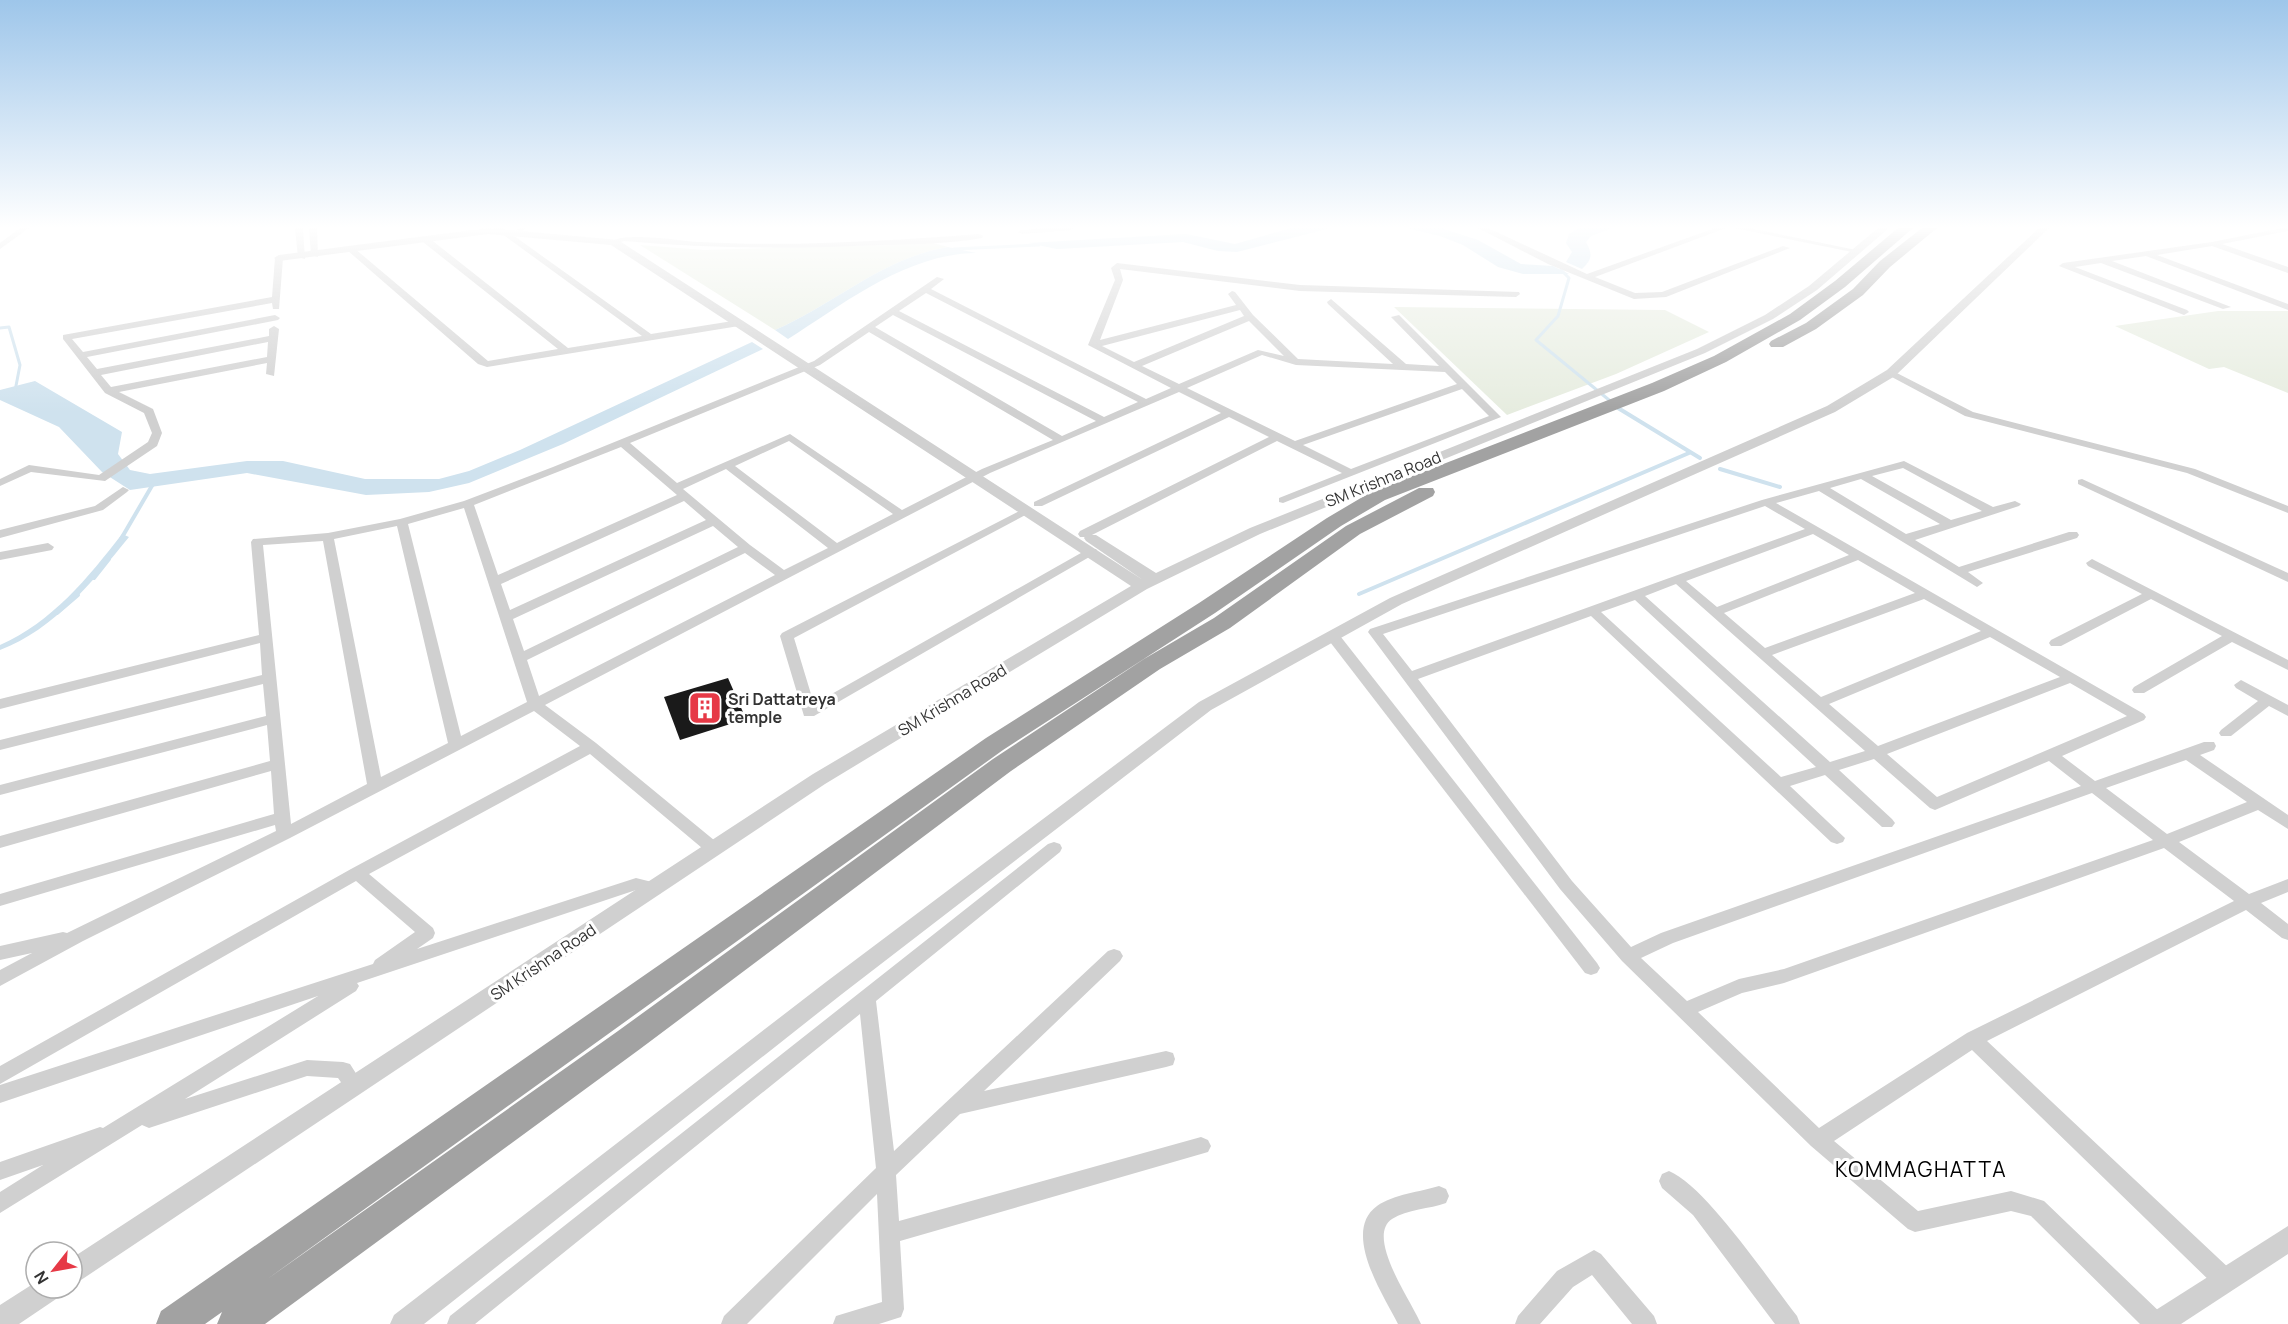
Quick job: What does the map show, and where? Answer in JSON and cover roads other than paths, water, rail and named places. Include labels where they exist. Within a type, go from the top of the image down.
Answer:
[{"type":"highway","name":"SM Krishna Road","points":[[174,1324],[936,799],[1152,664],[1173,641],[1222,623],[1353,530],[1395,507],[1544,430],[1658,387],[1720,359],[1795,317],[1832,290]]},
{"type":"highway","name":"SM Krishna Road","points":[[1544,430],[1737,366],[1811,326],[1860,290]]},
{"type":"highway","name":"SM Krishna Road","points":[[235,1324],[629,1040],[936,799]]},
{"type":"street","points":[[271,374],[277,290]]},
{"type":"street","points":[[397,290],[481,362],[500,363],[565,350],[739,323]]},
{"type":"street","points":[[489,290],[565,350]]},
{"type":"street","points":[[584,290],[649,337]]},
{"type":"street","points":[[690,290],[739,323],[812,365]]},
{"type":"street","points":[[695,290],[1032,507],[1092,552],[1148,582]]},
{"type":"street","points":[[283,826],[256,542],[328,537],[402,522],[468,503],[623,443],[812,365],[924,290]]},
{"type":"street","points":[[927,290],[1145,402]]},
{"type":"street","points":[[1093,345],[1115,290]]},
{"type":"street","points":[[1382,290],[1516,294]]},
{"type":"street","points":[[1618,290],[1634,296],[1663,295],[1677,290]]},
{"type":"street","name":"SM Krishna Road","points":[[84,1265],[819,779],[1148,582],[1255,531],[1544,430],[1769,317],[1810,290]]},
{"type":"street","points":[[403,1324],[834,988],[1205,706],[1396,601],[1831,409],[1891,373],[1979,290]]},
{"type":"street","points":[[2126,290],[2184,312]]},
{"type":"street","points":[[2180,290],[2226,307]]},
{"type":"street","points":[[2242,290],[2288,307]]},
{"type":"street","points":[[1232,294],[1250,316],[1296,362]]},
{"type":"street","points":[[0,483],[29,468],[101,479],[153,444],[157,433],[149,411],[109,392],[66,337],[277,299]]},
{"type":"street","points":[[1332,302],[1403,367]]},
{"type":"street","points":[[1093,345],[1243,306]]},
{"type":"street","points":[[892,310],[1104,421]]},
{"type":"street","points":[[1135,365],[1250,316]]},
{"type":"street","points":[[1283,500],[1497,417],[1396,317]]},
{"type":"street","points":[[80,355],[275,318]]},
{"type":"street","points":[[868,327],[1061,440]]},
{"type":"street","points":[[94,373],[274,338]]},
{"type":"street","points":[[1093,345],[1297,444],[1350,473]]},
{"type":"street","points":[[0,979],[283,826],[375,787],[980,474],[1261,352],[1296,362],[1448,369]]},
{"type":"street","points":[[109,392],[272,359]]},
{"type":"street","points":[[1891,373],[1969,414],[2191,471],[2288,510]]},
{"type":"street","points":[[1297,444],[1464,385]]},
{"type":"street","points":[[1092,552],[809,713],[787,636],[1032,507],[1230,412]]},
{"type":"street","points":[[1084,534],[1278,436]]},
{"type":"street","points":[[494,582],[680,492],[727,465],[790,437],[902,515]]},
{"type":"street","points":[[623,443],[746,548],[784,576]]},
{"type":"street","points":[[1992,511],[1904,464],[1766,502],[1375,632],[1566,885],[1628,956],[1818,1140],[1915,1222],[2011,1200],[2037,1208],[2157,1324],[2223,1279],[2288,1239]]},
{"type":"street","points":[[727,465],[837,549]]},
{"type":"street","points":[[0,477],[15,475]]},
{"type":"street","points":[[1862,475],[1949,524]]},
{"type":"street","points":[[2082,482],[2288,578]]},
{"type":"street","points":[[1819,486],[1977,583]]},
{"type":"street","points":[[0,534],[99,508],[123,490]]},
{"type":"street","points":[[1677,579],[1935,804],[2139,717],[1766,502]]},
{"type":"street","points":[[468,503],[535,705],[591,747],[714,849]]},
{"type":"street","points":[[1904,539],[2015,504]]},
{"type":"street","points":[[1032,507],[1084,534],[1148,582]]},
{"type":"street","points":[[506,617],[714,521]]},
{"type":"street","points":[[402,522],[456,745]]},
{"type":"street","points":[[1409,677],[1814,530]]},
{"type":"street","points":[[1958,571],[2073,535]]},
{"type":"street","points":[[328,537],[375,787]]},
{"type":"street","points":[[0,556],[48,547]]},
{"type":"street","points":[[520,658],[746,548]]},
{"type":"street","points":[[1715,612],[1858,556]]},
{"type":"street","points":[[2092,563],[2288,666]]},
{"type":"street","points":[[1636,594],[1887,824]]},
{"type":"street","points":[[1762,654],[1925,594]]},
{"type":"street","points":[[2056,643],[2152,594]]},
{"type":"street","points":[[1592,610],[1837,838]]},
{"type":"street","points":[[1819,703],[1991,632]]},
{"type":"street","points":[[1332,635],[1592,968]]},
{"type":"street","points":[[2139,690],[2232,636]]},
{"type":"street","points":[[0,704],[266,637]]},
{"type":"street","points":[[0,745],[269,678]]},
{"type":"street","points":[[1778,784],[1876,753],[2071,678]]},
{"type":"street","points":[[2241,685],[2288,711]]},
{"type":"street","points":[[2226,733],[2268,700]]},
{"type":"street","points":[[0,790],[273,719]]},
{"type":"street","points":[[1628,956],[1667,939],[2209,746]]},
{"type":"street","points":[[0,1076],[357,873],[591,747]]},
{"type":"street","points":[[2188,754],[2288,823]]},
{"type":"street","points":[[2051,755],[2288,933]]},
{"type":"street","points":[[0,842],[277,764]]},
{"type":"street","points":[[1684,1010],[1739,986],[1784,976],[2166,841],[2261,803]]},
{"type":"street","points":[[0,900],[283,826]]},
{"type":"street","points":[[458,1324],[867,1000],[1054,848]]},
{"type":"street","points":[[0,1203],[368,974],[428,933],[357,873]]},
{"type":"street","points":[[0,1094],[636,884],[654,889]]},
{"type":"street","points":[[1818,1140],[1973,1039],[2247,902],[2288,885]]},
{"type":"street","points":[[0,953],[77,936]]},
{"type":"street","points":[[732,1324],[886,1171],[1114,956]]},
{"type":"street","points":[[844,1324],[893,1309],[886,1171],[867,1000]]},
{"type":"street","points":[[1973,1039],[2223,1279]]},
{"type":"street","points":[[954,1106],[1166,1059]]},
{"type":"street","points":[[0,1171],[128,1125],[307,1068],[343,1070],[355,1086]]},
{"type":"street","points":[[889,1233],[1201,1146]]},
{"type":"street","points":[[1669,1181],[1700,1209],[1789,1324]]},
{"type":"street","points":[[1410,1324],[1372,1247],[1371,1230],[1375,1220],[1384,1213],[1439,1196]]},
{"type":"street","points":[[1526,1324],[1565,1279],[1594,1261],[1646,1324]]},
{"type":"street","points":[[0,1321],[32,1300]]},
{"type":"water","points":[[848,290],[865,290],[788,339],[775,330]]},
{"type":"water","points":[[752,342],[763,349],[563,444],[469,483],[429,492],[366,495],[247,473],[130,490],[102,472],[59,427],[0,400],[0,390],[35,381],[122,432],[118,454],[130,470],[150,474],[247,461],[283,461],[365,479],[439,479],[469,471],[520,450]]},
{"type":"water","points":[[122,534],[129,537],[72,602],[38,630],[0,650],[0,645],[36,624],[68,597]]},
{"type":"waterway","points":[[1566,290],[1558,316],[1536,340],[1620,409]]},
{"type":"waterway","points":[[0,328],[9,327],[20,365],[15,391]]},
{"type":"waterway","points":[[1618,408],[1700,458]]},
{"type":"waterway","points":[[1359,594],[1689,453]]},
{"type":"waterway","points":[[1720,469],[1780,487]]},
{"type":"waterway","points":[[121,539],[153,484]]},
{"type":"waterway","points":[[94,578],[109,559]]},
{"type":"waterway","points":[[57,613],[78,595]]},
{"type":"place","name":"Sri Dattatreya temple","points":[[705,708]]},
{"type":"district","name":"KOMMAGHATTA","points":[[1921,1170]]}]
